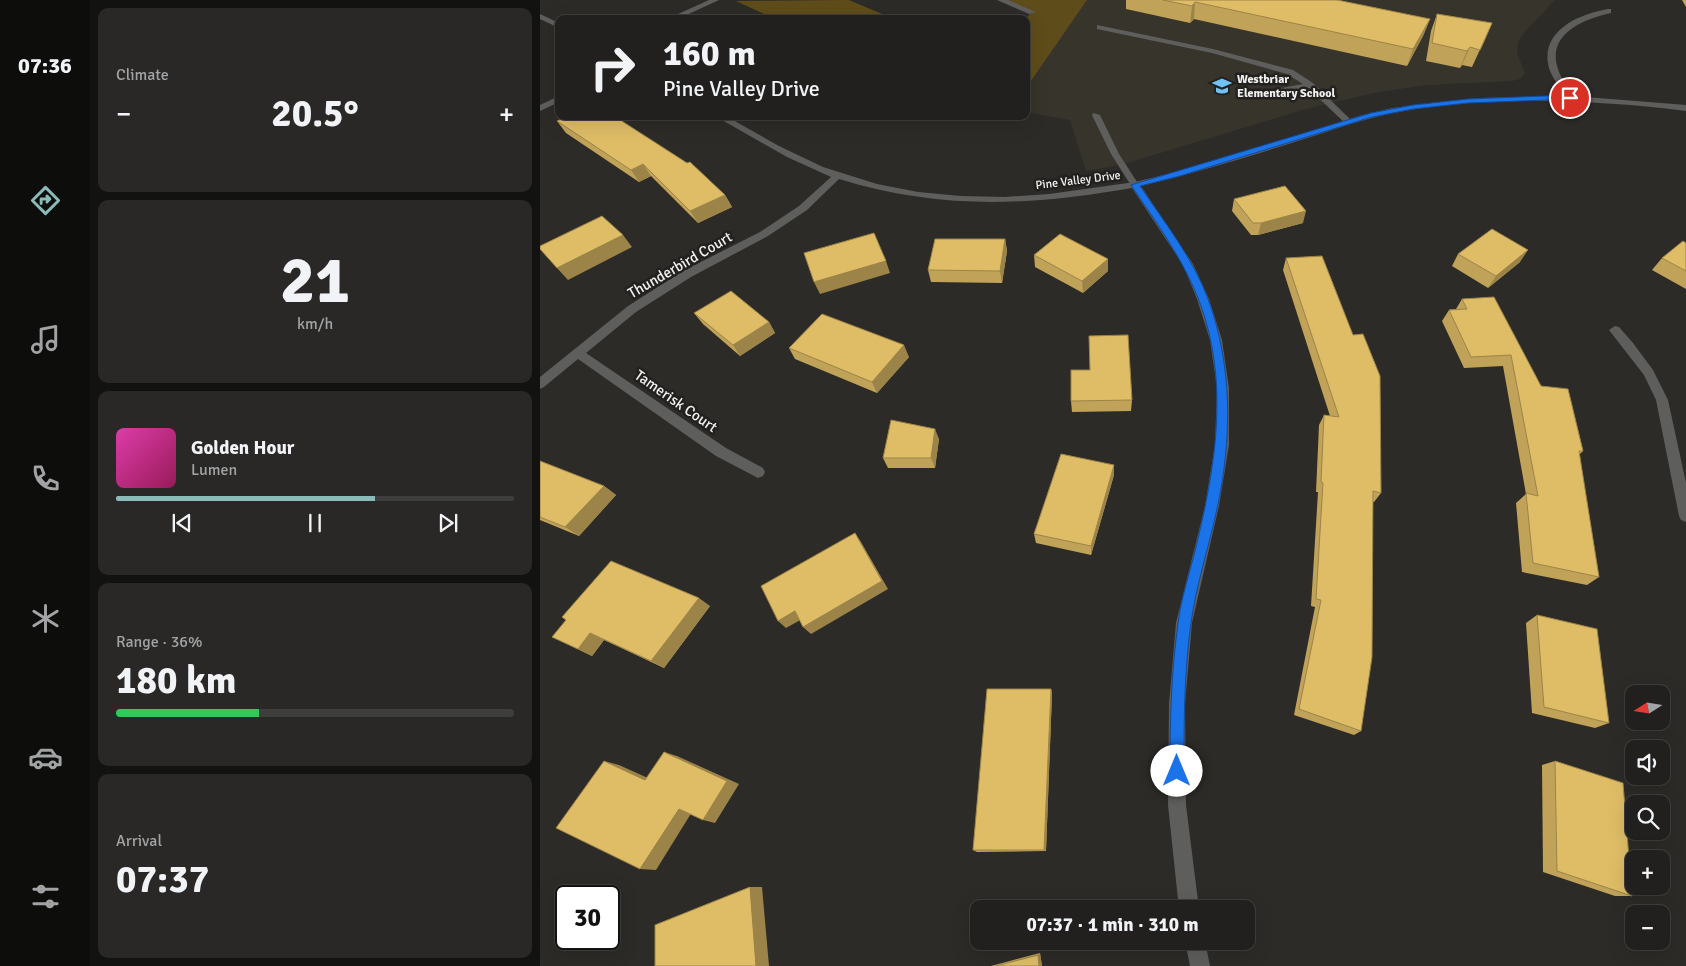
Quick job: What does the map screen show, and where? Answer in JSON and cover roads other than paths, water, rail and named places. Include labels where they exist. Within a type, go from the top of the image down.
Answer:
[{"type":"street","points":[[680,15],[715,0]]},
{"type":"street","points":[[1001,0],[1032,12]]},
{"type":"street","points":[[1570,98],[1554,69],[1551,56],[1554,44],[1570,23],[1582,17],[1608,11]]},
{"type":"street","points":[[540,16],[555,24]]},
{"type":"street","name":"Pine Valley Drive","points":[[725,120],[801,162],[837,176],[878,187],[922,194],[968,198],[1016,199],[1064,196],[1135,185],[1371,115],[1429,105],[1532,98],[1570,98],[1686,108]]},
{"type":"street","points":[[540,108],[555,101]]},
{"type":"street","name":"Thunderbird Court","points":[[540,384],[632,309],[687,274],[772,229],[802,208],[837,176]]},
{"type":"street","points":[[1135,185],[1188,264],[1203,299],[1216,340],[1223,388],[1222,445],[1212,506],[1184,622],[1176,704],[1178,805],[1188,900]]},
{"type":"street","points":[[1615,330],[1649,373],[1662,400],[1686,516]]},
{"type":"street","name":"Tamerisk Court","points":[[578,353],[720,452],[758,472]]},
{"type":"street","points":[[1197,950],[1200,966]]},
{"type":"lane","points":[[1100,27],[1214,52],[1290,72],[1310,85],[1349,122]]},
{"type":"lane","points":[[1269,93],[1310,85]]},
{"type":"lane","points":[[1096,115],[1115,154],[1135,185]]},
{"type":"place","name":"Westbriar Elementary School","points":[[1222,86]]}]
